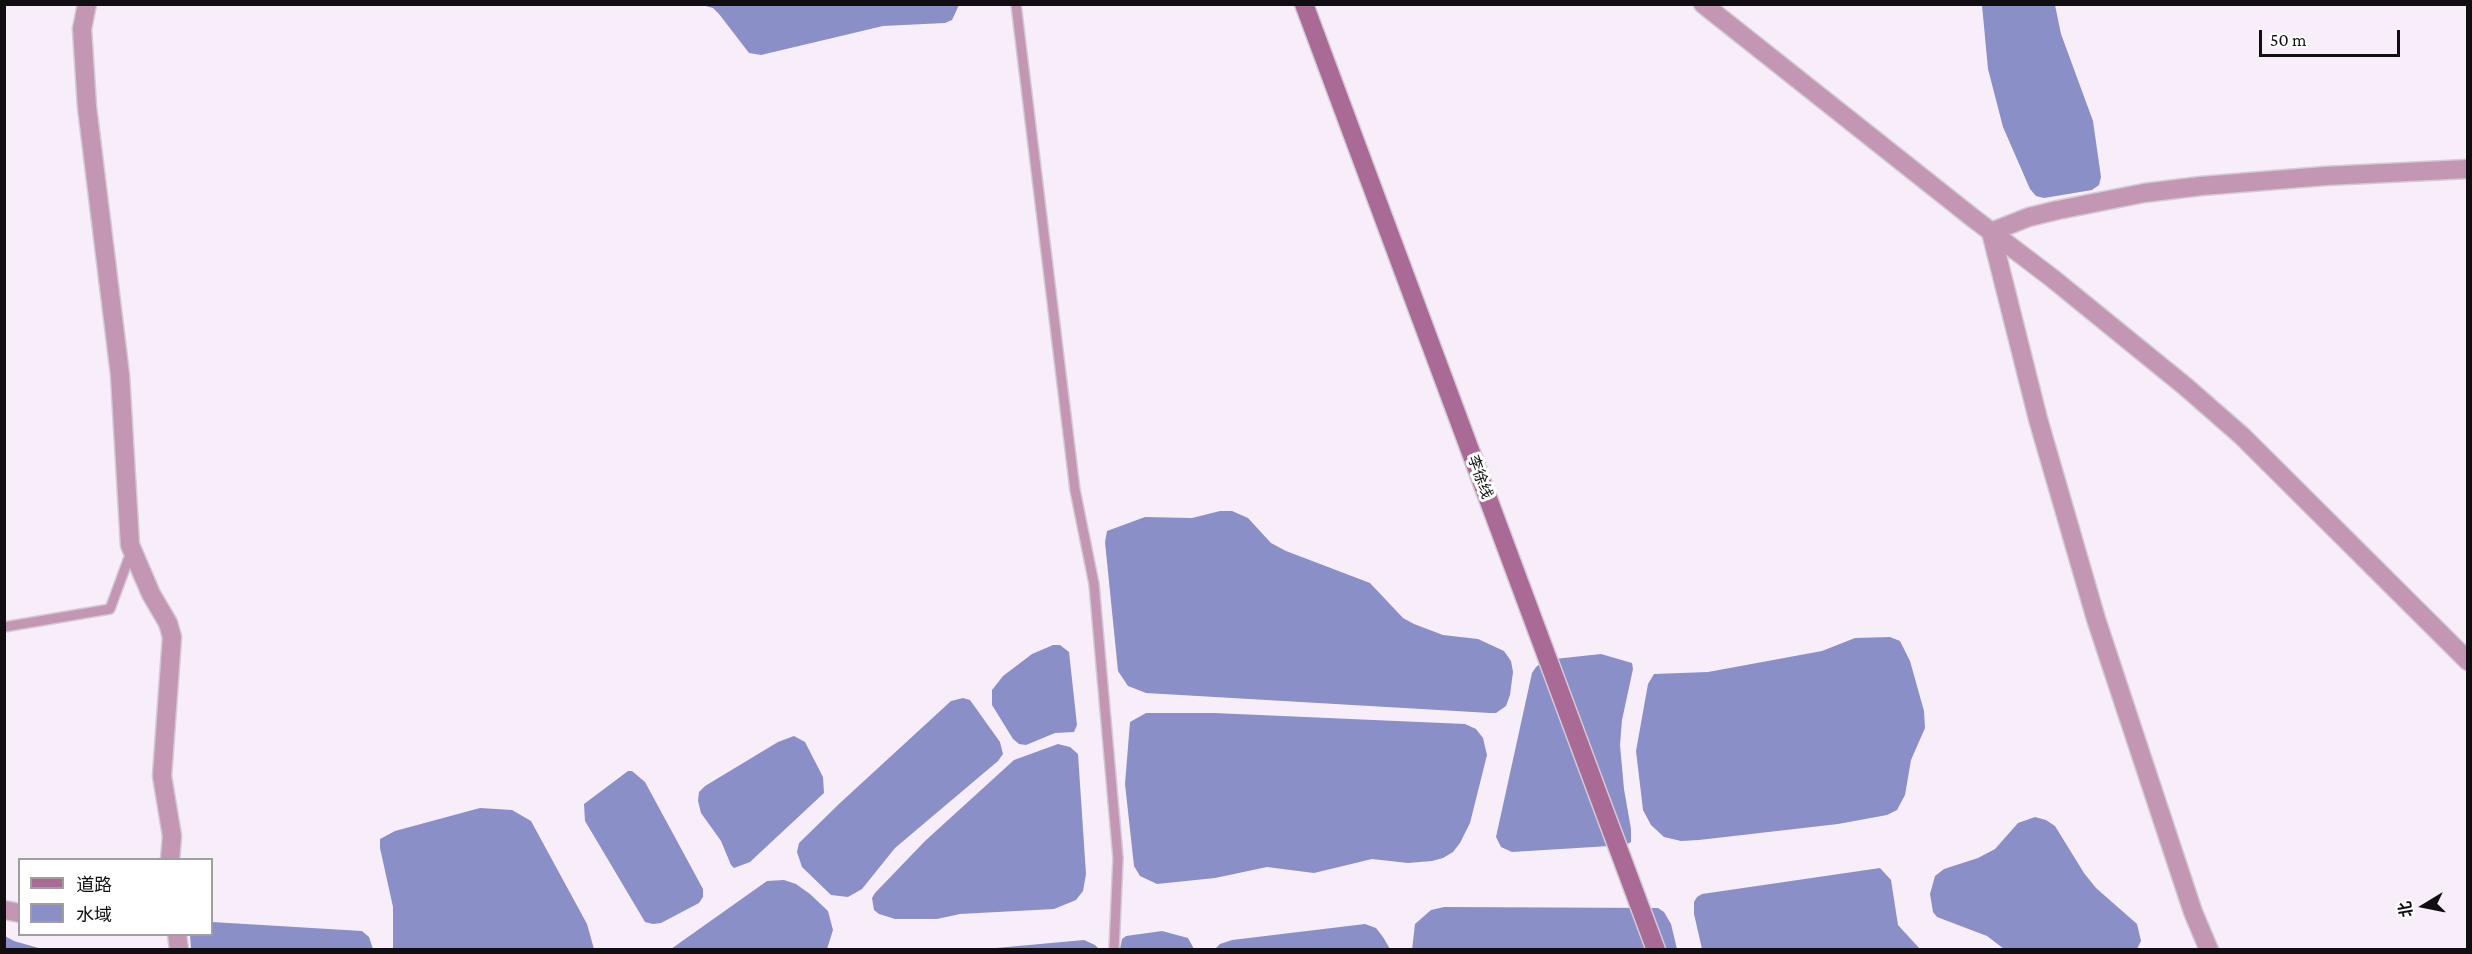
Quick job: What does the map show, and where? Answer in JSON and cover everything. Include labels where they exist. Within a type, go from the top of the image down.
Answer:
[{"type":"main road","name":"李徐线","points":[[1304,4],[1656,950]]},
{"type":"street","points":[[87,4],[82,29],[87,107],[120,375],[131,552],[168,624],[172,637],[162,776],[172,836],[170,858]]},
{"type":"street","points":[[1703,4],[2129,340],[2242,436],[2468,661]]},
{"type":"street","points":[[1991,232],[2029,217],[2144,193],[2325,176],[2468,169]]},
{"type":"street","points":[[1991,232],[2038,419],[2093,608],[2157,806],[2209,950]]},
{"type":"lane","points":[[1016,4],[1075,490],[1094,584],[1118,858],[1114,950]]},
{"type":"lane","points":[[4,627],[110,609],[131,552]]},
{"type":"water","points":[[959,4],[952,20],[945,23],[883,26],[761,55],[749,53],[719,14],[713,8],[702,5]]},
{"type":"water","points":[[1982,5],[2055,5],[2061,34],[2093,121],[2101,177],[2099,185],[2092,190],[2044,198],[2036,196],[2030,189],[2003,127],[1988,69]]},
{"type":"water","points":[[1220,511],[1232,511],[1248,518],[1271,543],[1286,551],[1370,583],[1403,618],[1414,624],[1443,635],[1478,639],[1504,651],[1511,661],[1513,672],[1506,706],[1496,713],[1490,713],[1146,693],[1128,686],[1118,671],[1105,542],[1107,531],[1145,517],[1192,518]]},
{"type":"water","points":[[1890,637],[1900,641],[1910,661],[1924,711],[1925,728],[1911,760],[1905,795],[1897,810],[1887,815],[1838,824],[1699,840],[1681,841],[1664,837],[1651,825],[1643,810],[1636,751],[1648,684],[1654,674],[1708,672],[1822,651],[1855,638]]},
{"type":"water","points":[[1053,645],[1060,645],[1069,652],[1077,725],[1074,732],[1055,733],[1026,745],[1019,744],[1013,739],[992,705],[992,690],[1003,676],[1032,654]]},
{"type":"water","points":[[1601,654],[1632,663],[1633,669],[1622,720],[1620,745],[1631,842],[1626,845],[1512,852],[1501,847],[1496,837],[1532,673],[1545,660]]},
{"type":"water","points":[[963,698],[970,700],[1000,742],[1003,754],[998,761],[895,848],[862,889],[848,897],[831,895],[802,867],[797,852],[799,843],[951,701]]},
{"type":"water","points":[[1146,713],[1214,713],[1465,724],[1476,729],[1483,738],[1487,755],[1470,823],[1460,843],[1453,852],[1443,858],[1408,863],[1372,859],[1314,873],[1267,867],[1215,878],[1157,884],[1140,876],[1134,866],[1125,784],[1130,722]]},
{"type":"water","points":[[794,736],[805,742],[823,777],[824,793],[750,862],[734,868],[721,841],[701,813],[698,801],[699,792],[705,786],[778,742]]},
{"type":"water","points":[[1058,744],[1070,747],[1078,754],[1086,874],[1083,891],[1076,900],[1054,909],[960,914],[937,919],[895,919],[874,910],[872,898],[875,893],[925,841],[1014,760]]},
{"type":"water","points":[[628,771],[632,771],[645,782],[703,889],[703,897],[699,903],[661,923],[645,922],[585,821],[584,804]]},
{"type":"water","points":[[480,808],[512,810],[531,821],[587,924],[594,949],[393,949],[393,907],[380,839],[395,831]]},
{"type":"water","points":[[2035,817],[2055,826],[2096,888],[2137,924],[2141,941],[2137,949],[2004,949],[1987,936],[1937,917],[1933,912],[1930,894],[1935,876],[1944,869],[1978,858],[1995,849],[2018,823]]},
{"type":"water","points":[[1880,868],[1891,880],[1898,925],[1920,949],[1702,949],[1694,914],[1694,902],[1702,894]]},
{"type":"water","points":[[784,880],[796,884],[828,911],[833,930],[827,949],[671,949],[767,881]]},
{"type":"water","points":[[1444,907],[1658,908],[1664,912],[1671,924],[1677,949],[1412,950],[1415,924],[1431,910]]},
{"type":"water","points":[[213,922],[362,931],[369,937],[373,949],[191,949],[190,936],[213,936]]},
{"type":"water","points":[[1365,924],[1376,928],[1390,949],[1215,949],[1220,944],[1232,940]]},
{"type":"water","points":[[1162,931],[1188,938],[1194,949],[1120,949],[1122,939],[1126,936]]},
{"type":"water","points":[[5,936],[14,941],[42,949],[5,949]]},
{"type":"water","points":[[1084,940],[1099,949],[985,949]]}]
